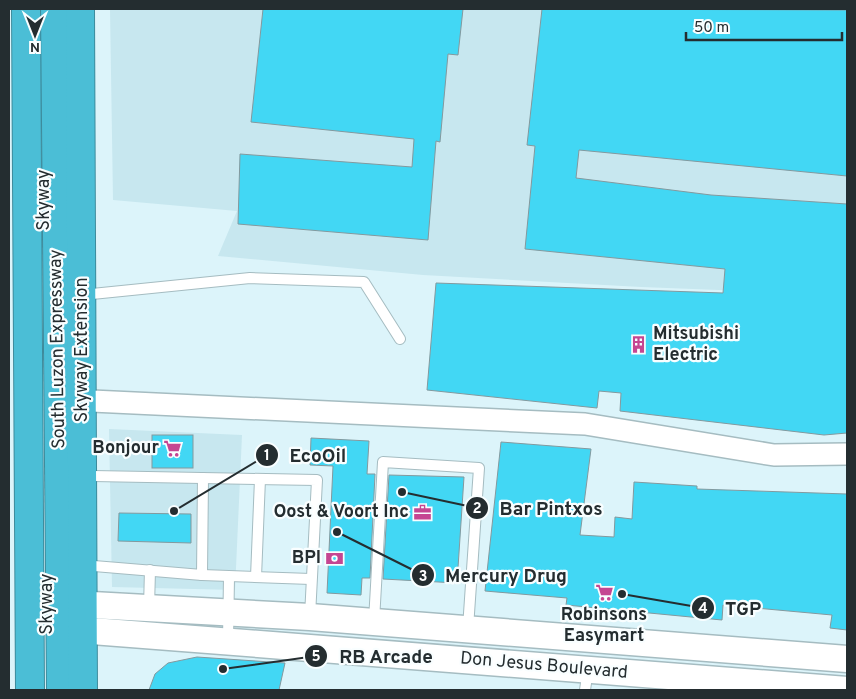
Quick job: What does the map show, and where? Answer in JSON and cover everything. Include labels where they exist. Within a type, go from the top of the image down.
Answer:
[{"type":"highway","name":"Skyway","points":[[26,9],[30,690]]},
{"type":"highway","name":"Skyway","points":[[43,9],[47,690]]},
{"type":"highway","name":"South Luzon Expressway","points":[[55,9],[61,690]]},
{"type":"highway","name":"Skyway Extension","points":[[80,9],[83,690]]},
{"type":"highway","points":[[9,98],[12,690]]},
{"type":"street","points":[[92,401],[585,424],[774,455],[847,454]]},
{"type":"street","name":"Don Jesus Boulevard","points":[[92,604],[310,617],[847,659]]},
{"type":"street","name":"Don Jesus Boulevard","points":[[92,631],[543,666],[587,680],[847,690]]},
{"type":"street","points":[[543,666],[546,635]]},
{"type":"lane","points":[[92,294],[250,278],[364,282],[400,339]]},
{"type":"lane","points":[[374,622],[383,462],[479,468],[468,629]]},
{"type":"lane","points":[[93,476],[317,480],[310,617]]},
{"type":"lane","points":[[202,478],[202,575]]},
{"type":"lane","points":[[256,577],[260,479]]},
{"type":"lane","points":[[94,566],[202,575],[311,579]]},
{"type":"lane","points":[[149,607],[150,570]]},
{"type":"lane","points":[[228,641],[230,576]]},
{"type":"shaded area","name":"Mitsubishi Electric","points":[[110,9],[847,9],[847,295],[641,287],[423,275],[218,256],[237,211],[113,200]]},
{"type":"shaded area","points":[[109,429],[242,435],[235,590],[112,587]]},
{"type":"building","points":[[263,9],[463,9],[458,55],[448,54],[440,142],[436,141],[428,240],[238,224],[240,154],[412,167],[414,139],[251,122]]},
{"type":"building","points":[[542,9],[847,10],[847,176],[579,150],[576,178],[711,195],[847,204],[847,433],[824,435],[620,411],[621,393],[599,391],[597,408],[427,390],[436,283],[723,293],[725,269],[525,249],[535,146],[527,145]]},
{"type":"building","points":[[152,435],[193,435],[193,468],[152,468]]},
{"type":"building","points":[[311,438],[369,441],[367,474],[375,474],[370,578],[362,578],[361,595],[327,593],[333,466],[310,465]]},
{"type":"building","points":[[501,442],[591,449],[580,535],[614,537],[615,517],[632,519],[634,482],[697,486],[697,489],[847,494],[847,630],[830,628],[832,615],[723,605],[722,620],[566,605],[567,598],[485,591]]},
{"type":"building","points":[[389,475],[464,477],[457,583],[383,579]]},
{"type":"building","points":[[119,513],[191,514],[191,543],[118,541]]},
{"type":"building","points":[[197,657],[285,663],[279,690],[149,690],[155,674],[168,663]]},
{"type":"place","name":"Mitsubishi Electric","points":[[639,344]]},
{"type":"place","name":"Bonjour","points":[[173,448]]},
{"type":"place","name":"Bar Pintxos","points":[[402,492]]},
{"type":"place","name":"EcoOil","points":[[174,511]]},
{"type":"place","name":"Oost & Voort Inc","points":[[423,512]]},
{"type":"place","name":"Mercury Drug","points":[[337,532]]},
{"type":"place","name":"BPI","points":[[335,558]]},
{"type":"place","name":"Robinsons Easymart","points":[[604,592]]},
{"type":"place","name":"TGP","points":[[622,594]]},
{"type":"place","name":"RB Arcade","points":[[223,669]]}]
